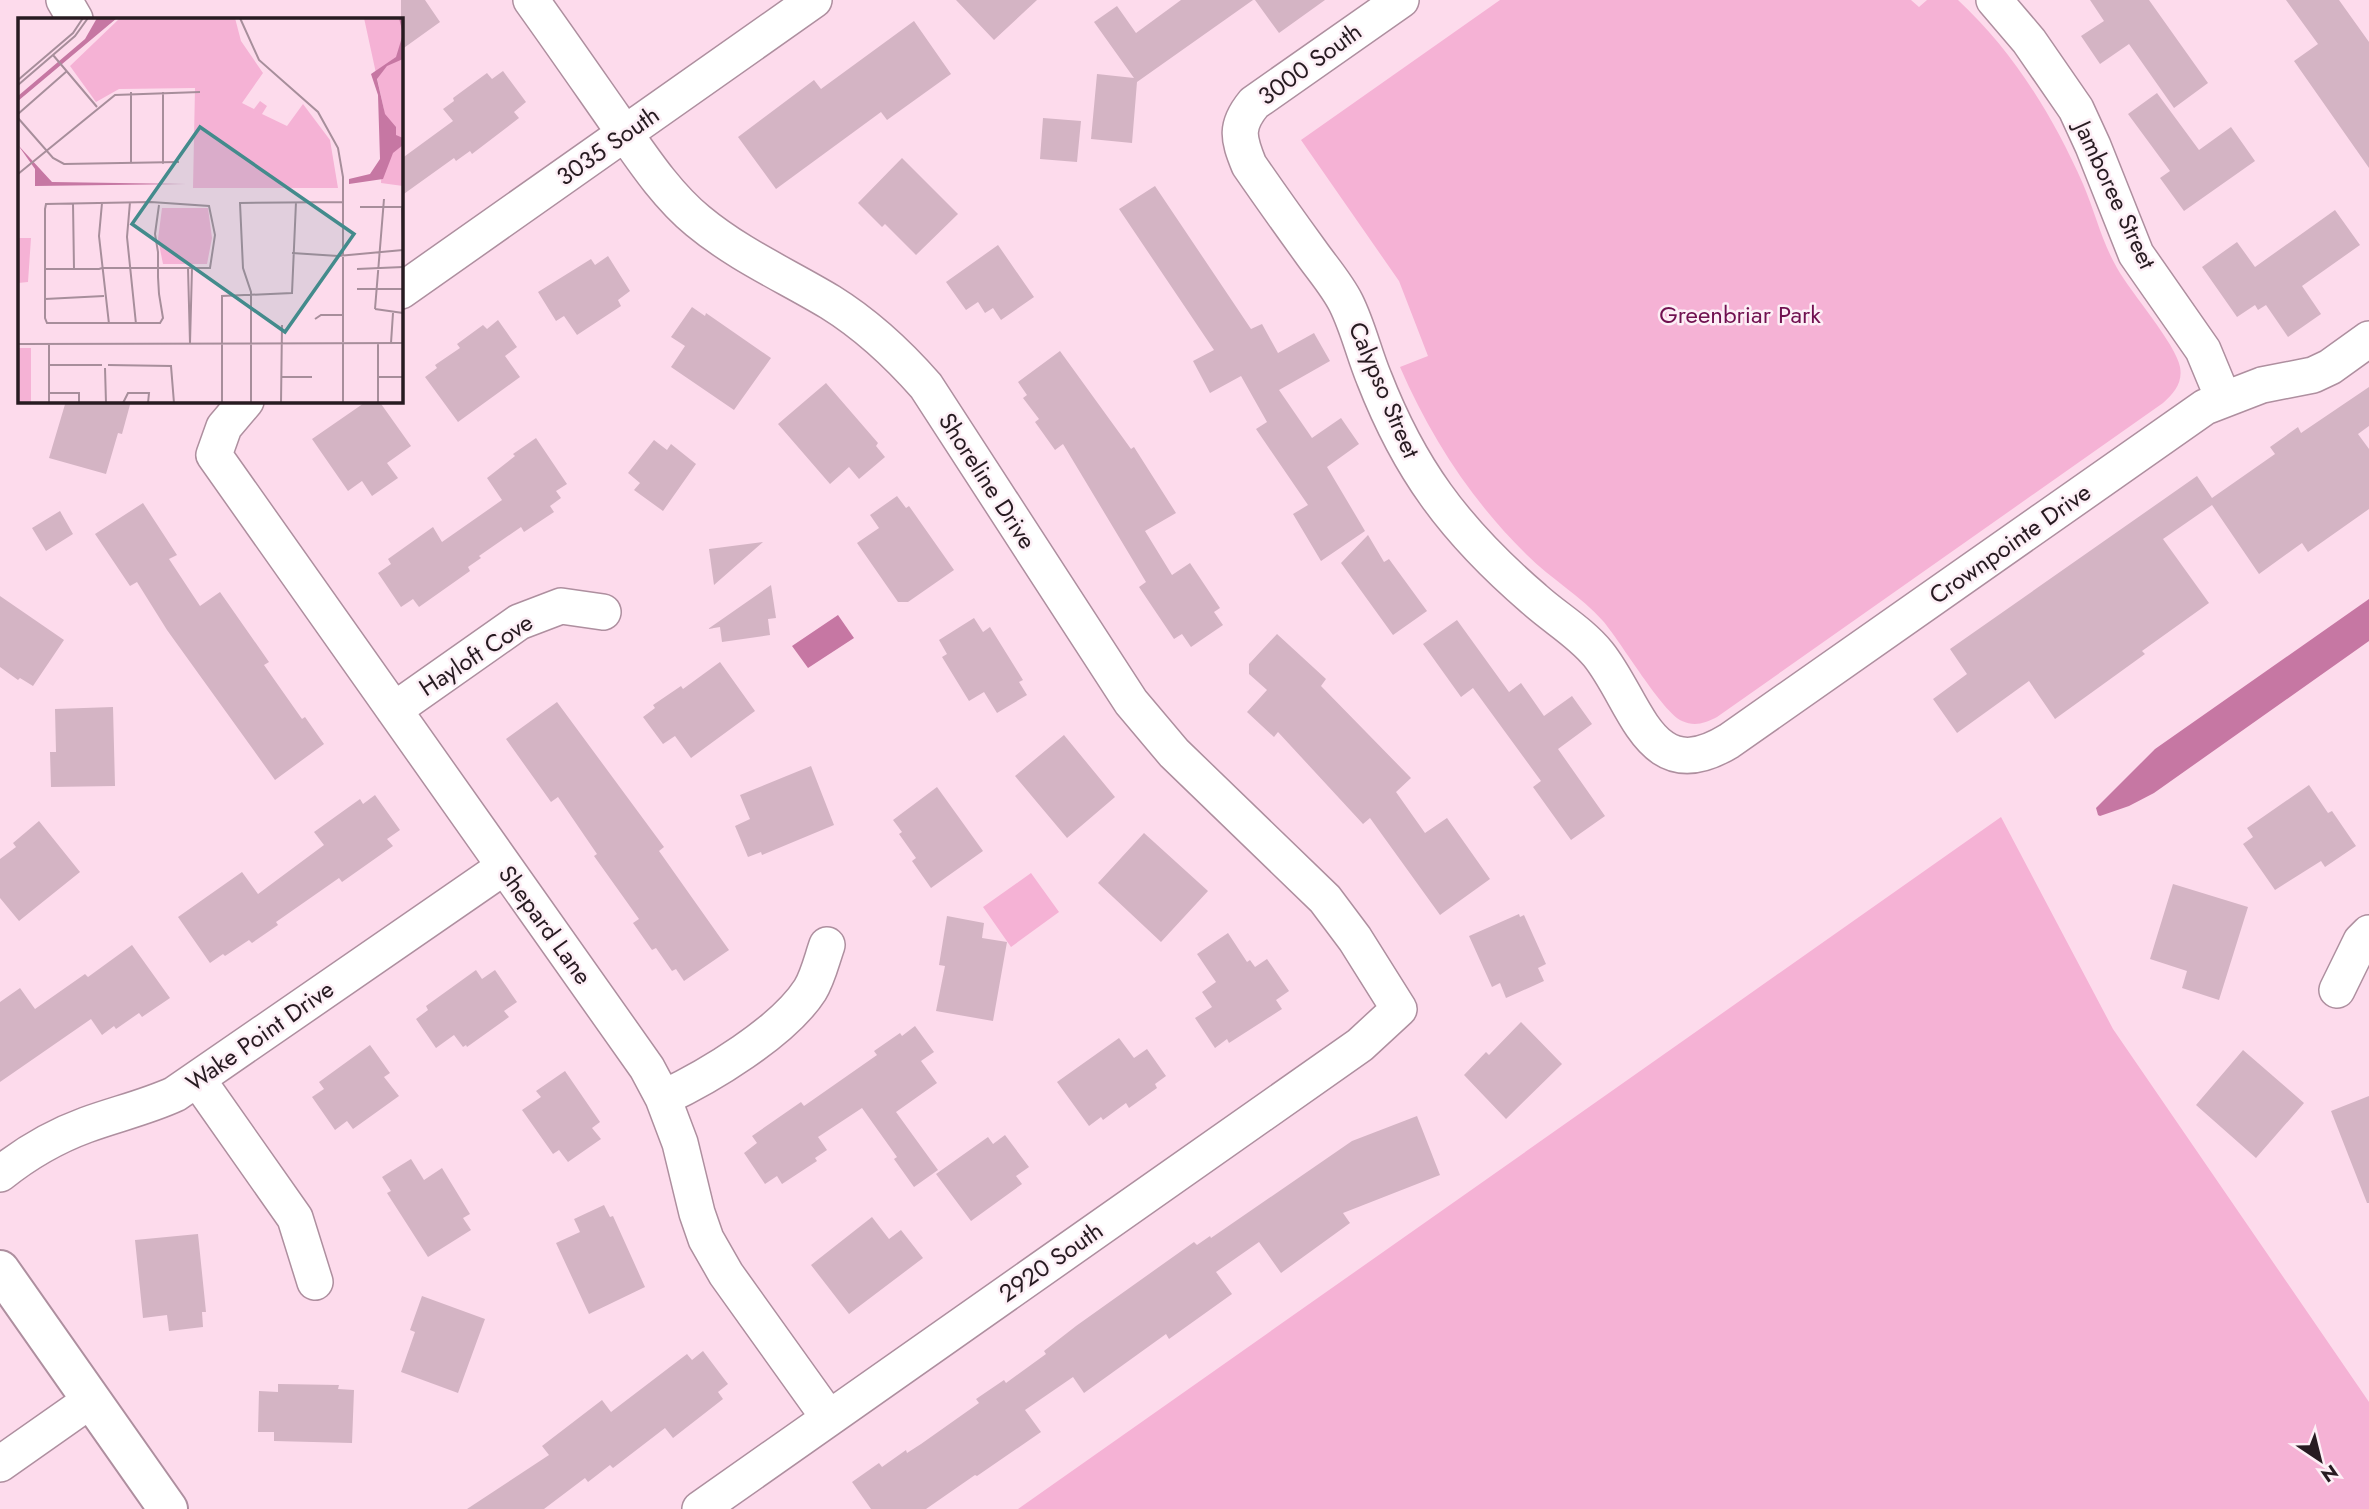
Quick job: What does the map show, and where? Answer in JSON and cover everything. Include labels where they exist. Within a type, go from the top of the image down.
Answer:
[{"type":"street","points":[[64,0],[74,18]]},
{"type":"street","name":"Shoreline Drive","points":[[531,0],[625,134],[670,192],[696,219],[734,250],[830,302],[867,327],[898,354],[933,397],[1131,702],[1174,752],[1325,899],[1355,939],[1399,1009]]},
{"type":"street","name":"3035 South","points":[[402,290],[814,0]]},
{"type":"street","name":"3000 South","points":[[1239,142],[1244,116],[1254,103],[1401,0]]},
{"type":"street","name":"Jamboree Street","points":[[1994,0],[2029,41],[2076,109],[2136,254],[2203,350],[2223,398]]},
{"type":"street","name":"Calypso Street","points":[[1239,142],[1249,164],[1346,302],[1403,443],[1437,496],[1481,550],[1504,573],[1583,638],[1598,654],[1659,747]]},
{"type":"street","name":"Crownpointe Drive","points":[[1659,747],[1671,754],[1700,755],[1729,741],[2184,421],[2223,398],[2330,367],[2369,339]]},
{"type":"street","name":"Shepard Lane","points":[[245,402],[224,427],[214,455],[624,1034],[663,1098],[680,1143],[706,1239],[726,1274],[829,1418]]},
{"type":"street","name":"Hayloft Cove","points":[[394,710],[519,622],[561,606],[603,612]]},
{"type":"street","name":"Wake Point Drive","points":[[0,1174],[85,1125],[159,1102],[198,1080],[504,867]]},
{"type":"street","points":[[2337,990],[2361,942],[2369,933]]},
{"type":"street","points":[[663,1098],[699,1081],[780,1024],[810,989],[827,945]]},
{"type":"street","name":"2920 South","points":[[700,1509],[1360,1045],[1399,1009]]},
{"type":"street","points":[[198,1080],[295,1218],[315,1282]]},
{"type":"street","points":[[0,1270],[168,1509]]},
{"type":"street","points":[[0,1464],[91,1400]]},
{"type":"green space","name":"Greenbriar Park","points":[[1500,0],[1911,0],[1919,7],[1927,0],[1958,0],[1997,41],[2045,109],[2083,184],[2112,258],[2177,357],[2181,373],[2177,387],[2163,403],[1717,717],[1700,724],[1682,721],[1664,705],[1603,621],[1536,564],[1488,512],[1454,467],[1425,419],[1400,367],[1428,356],[1399,281],[1301,140]]},
{"type":"green space","points":[[2001,817],[2113,1029],[2369,1402],[2369,1509],[1018,1509]]},
{"type":"green space","points":[[1031,873],[1059,912],[1011,947],[983,907]]},
{"type":"shaded area","points":[[2369,599],[2369,641],[2154,793],[2129,806],[2098,815],[2096,808],[2155,749]]},
{"type":"shaded area","points":[[838,615],[854,638],[808,668],[792,646]]},
{"type":"building","points":[[401,0],[425,0],[440,22],[402,49]]},
{"type":"building","points":[[956,0],[1037,0],[994,40]]},
{"type":"building","points":[[1181,0],[1253,0],[1137,82],[1132,143],[1091,139],[1097,74],[1134,78],[1094,22],[1117,6],[1136,33]]},
{"type":"building","points":[[1255,0],[1325,0],[1279,33]]},
{"type":"building","points":[[2090,0],[2149,0],[2208,83],[2174,108],[2129,44],[2100,64],[2081,36],[2104,21]]},
{"type":"building","points":[[2286,0],[2339,0],[2369,42],[2369,168],[2294,61],[2318,44]]},
{"type":"building","points":[[914,21],[951,74],[887,120],[881,112],[776,189],[738,137],[814,80],[821,89]]},
{"type":"building","points":[[503,71],[526,102],[514,112],[519,118],[472,154],[470,151],[456,161],[454,158],[402,195],[402,158],[453,121],[443,109],[454,101],[453,98],[487,73],[492,79]]},
{"type":"building","points":[[2157,93],[2199,150],[2231,127],[2255,161],[2184,211],[2160,178],[2170,171],[2128,114]]},
{"type":"building","points":[[1043,118],[1081,121],[1077,162],[1040,159]]},
{"type":"building","points":[[902,158],[958,214],[916,255],[885,224],[882,227],[858,203]]},
{"type":"building","points":[[1155,186],[1251,329],[1262,324],[1278,353],[1314,333],[1330,361],[1279,390],[1312,438],[1341,418],[1359,444],[1327,467],[1365,531],[1321,561],[1293,514],[1308,505],[1256,429],[1267,422],[1241,376],[1210,393],[1193,361],[1214,350],[1119,209]]},
{"type":"building","points":[[2335,210],[2360,245],[2302,286],[2321,314],[2288,337],[2266,305],[2258,310],[2255,305],[2237,317],[2202,267],[2237,242],[2255,267]]},
{"type":"building","points":[[998,245],[1034,297],[1001,320],[993,308],[985,313],[978,302],[966,310],[946,282]]},
{"type":"building","points":[[608,256],[630,291],[618,300],[621,306],[577,335],[564,316],[556,321],[538,292],[591,259],[595,265]]},
{"type":"building","points":[[692,307],[705,316],[706,313],[771,358],[734,410],[671,367],[685,346],[671,337]]},
{"type":"building","points":[[498,320],[517,347],[505,356],[520,377],[458,422],[425,377],[437,368],[435,365],[460,348],[457,344],[483,325],[487,329]]},
{"type":"building","points":[[1060,351],[1131,449],[1134,447],[1176,513],[1145,531],[1172,575],[1190,563],[1220,608],[1214,612],[1223,625],[1191,647],[1182,634],[1174,639],[1139,587],[1146,582],[1063,444],[1055,450],[1035,422],[1039,419],[1023,398],[1027,395],[1018,382]]},
{"type":"building","points":[[826,383],[878,443],[876,446],[885,457],[859,479],[849,467],[830,484],[778,424]]},
{"type":"building","points":[[2369,387],[2369,426],[2358,434],[2369,449],[2369,509],[2308,552],[2302,543],[2259,574],[2212,505],[2163,539],[2209,603],[2142,651],[2145,654],[2055,719],[2029,681],[1957,733],[1933,699],[1967,674],[1950,649],[2197,476],[2212,498],[2275,454],[2270,447],[2298,427],[2301,433]]},
{"type":"building","points":[[66,402],[131,402],[122,434],[118,433],[106,474],[49,458]]},
{"type":"building","points":[[366,402],[380,402],[411,446],[387,463],[398,478],[372,496],[362,481],[348,491],[312,439]]},
{"type":"building","points":[[536,438],[567,484],[556,491],[561,498],[550,506],[554,512],[524,532],[521,527],[479,556],[481,558],[468,567],[470,571],[419,607],[413,599],[401,607],[378,573],[391,564],[388,559],[433,527],[442,542],[502,500],[487,478],[515,456],[513,454]]},
{"type":"building","points":[[654,440],[667,450],[671,444],[696,464],[663,511],[634,490],[640,483],[628,473]]},
{"type":"building","points":[[897,496],[906,508],[909,506],[954,570],[908,602],[898,602],[857,543],[879,528],[870,515]]},
{"type":"building","points":[[143,503],[177,555],[169,559],[200,606],[220,592],[269,662],[264,665],[302,719],[305,717],[324,744],[275,780],[167,630],[137,582],[130,586],[95,534]]},
{"type":"building","points":[[60,511],[73,534],[46,551],[32,528]]},
{"type":"building","points":[[1368,535],[1384,562],[1389,559],[1427,611],[1393,635],[1341,563]]},
{"type":"building","points":[[763,542],[714,585],[709,549]]},
{"type":"building","points":[[771,585],[776,618],[768,619],[770,635],[722,642],[720,627],[708,629]]},
{"type":"building","points":[[0,596],[64,640],[33,686],[20,678],[18,680],[0,667]]},
{"type":"building","points":[[974,618],[983,632],[990,627],[1023,680],[1019,682],[1027,695],[997,713],[984,692],[969,701],[942,657],[947,654],[939,640]]},
{"type":"building","points":[[1457,620],[1509,692],[1521,683],[1544,716],[1572,696],[1592,724],[1558,749],[1605,816],[1571,840],[1533,787],[1541,781],[1473,688],[1461,697],[1423,644]]},
{"type":"building","points":[[1277,634],[1326,679],[1321,686],[1411,778],[1396,792],[1425,833],[1447,818],[1490,879],[1440,915],[1370,818],[1363,824],[1278,732],[1274,737],[1247,712],[1267,690],[1249,674],[1249,664]]},
{"type":"building","points":[[720,662],[755,711],[691,758],[675,736],[663,744],[643,717],[655,708],[653,705],[681,686],[683,689]]},
{"type":"building","points":[[557,702],[664,847],[659,851],[729,950],[684,981],[676,969],[672,971],[656,948],[652,950],[633,923],[639,919],[594,856],[597,854],[558,797],[551,802],[506,739]]},
{"type":"building","points":[[113,707],[115,786],[51,787],[50,752],[56,752],[55,709]]},
{"type":"building","points":[[1064,735],[1115,797],[1067,838],[1015,776]]},
{"type":"building","points":[[811,766],[834,825],[762,855],[761,852],[748,857],[735,826],[750,819],[740,795]]},
{"type":"building","points":[[2309,785],[2328,813],[2332,811],[2356,846],[2325,867],[2321,861],[2275,890],[2243,844],[2253,837],[2247,828]]},
{"type":"building","points":[[937,787],[983,851],[931,888],[912,861],[916,858],[899,834],[902,832],[893,820]]},
{"type":"building","points":[[375,795],[400,830],[387,839],[393,846],[342,882],[339,878],[276,922],[278,925],[252,943],[249,940],[210,963],[178,917],[242,872],[258,894],[324,845],[314,832],[360,799],[363,804]]},
{"type":"building","points":[[39,821],[80,872],[19,921],[0,898],[0,859],[16,847],[13,843]]},
{"type":"building","points":[[1144,833],[1208,891],[1161,942],[1098,883]]},
{"type":"building","points":[[2173,884],[2248,907],[2219,1000],[2182,988],[2187,971],[2150,959]]},
{"type":"building","points":[[1519,914],[1520,917],[1524,915],[1546,964],[1538,968],[1544,981],[1506,998],[1500,983],[1492,987],[1469,936]]},
{"type":"building","points":[[947,916],[984,923],[982,938],[1007,942],[993,1021],[936,1011],[945,966],[939,965]]},
{"type":"building","points":[[1228,933],[1247,962],[1250,960],[1255,967],[1267,959],[1289,991],[1276,1000],[1282,1009],[1229,1043],[1227,1039],[1215,1048],[1195,1018],[1212,1007],[1202,992],[1216,982],[1197,954]]},
{"type":"building","points":[[132,945],[170,998],[142,1017],[139,1013],[102,1035],[91,1019],[0,1082],[0,1002],[20,988],[35,1009],[85,974],[88,977]]},
{"type":"building","points":[[476,970],[482,979],[495,970],[517,1002],[504,1011],[509,1017],[467,1047],[463,1047],[454,1035],[436,1048],[416,1019],[428,1010],[426,1006]]},
{"type":"building","points":[[1521,1022],[1562,1064],[1506,1119],[1464,1075],[1486,1052],[1489,1055]]},
{"type":"building","points":[[915,1026],[934,1052],[921,1061],[937,1083],[896,1112],[938,1170],[914,1187],[894,1159],[897,1157],[862,1108],[818,1137],[827,1150],[815,1158],[817,1161],[782,1184],[777,1176],[765,1184],[744,1153],[757,1143],[752,1136],[801,1102],[804,1106],[877,1055],[874,1051]]},
{"type":"building","points":[[1119,1038],[1134,1058],[1147,1049],[1166,1076],[1155,1084],[1157,1088],[1129,1108],[1126,1103],[1103,1120],[1101,1117],[1089,1126],[1057,1082]]},
{"type":"building","points":[[370,1045],[390,1073],[384,1077],[399,1096],[353,1129],[347,1121],[335,1130],[312,1097],[324,1089],[319,1082]]},
{"type":"building","points":[[2243,1050],[2304,1103],[2256,1158],[2196,1105]]},
{"type":"building","points":[[565,1071],[600,1122],[592,1128],[601,1139],[568,1162],[559,1150],[553,1154],[522,1110],[541,1097],[536,1091]]},
{"type":"building","points":[[2369,1096],[2369,1203],[2367,1203],[2331,1111]]},
{"type":"building","points":[[1417,1116],[1440,1175],[1343,1213],[1350,1223],[1281,1273],[1259,1242],[1216,1272],[1232,1294],[1169,1339],[1166,1334],[1084,1393],[1073,1377],[1025,1410],[1041,1432],[977,1476],[926,1509],[871,1509],[852,1482],[879,1463],[882,1467],[906,1450],[907,1453],[921,1444],[979,1403],[976,1399],[1004,1380],[1006,1383],[1046,1354],[1044,1351],[1076,1326],[1194,1242],[1197,1245],[1210,1236],[1211,1238],[1352,1141]]},
{"type":"building","points":[[1005,1135],[1029,1167],[1016,1176],[1022,1184],[971,1221],[936,1174],[988,1137],[993,1144]]},
{"type":"building","points":[[411,1159],[424,1180],[442,1168],[470,1214],[463,1218],[471,1230],[428,1257],[387,1193],[391,1191],[382,1177]]},
{"type":"building","points":[[604,1205],[610,1217],[613,1216],[645,1287],[589,1314],[556,1243],[580,1232],[574,1219]]},
{"type":"building","points":[[872,1217],[889,1239],[901,1230],[923,1258],[849,1314],[811,1265]]},
{"type":"building","points":[[198,1234],[206,1312],[202,1312],[203,1327],[169,1331],[167,1315],[143,1318],[135,1240]]},
{"type":"building","points":[[422,1296],[485,1319],[458,1393],[401,1372],[415,1332],[410,1330]]},
{"type":"building","points":[[703,1351],[728,1384],[718,1392],[723,1399],[673,1438],[665,1428],[613,1468],[610,1465],[588,1482],[585,1478],[544,1509],[467,1509],[549,1455],[542,1446],[602,1400],[611,1412],[687,1354],[692,1360]]},
{"type":"building","points":[[278,1384],[339,1385],[338,1389],[354,1390],[352,1443],[274,1441],[274,1432],[258,1432],[259,1391],[278,1392]]}]
